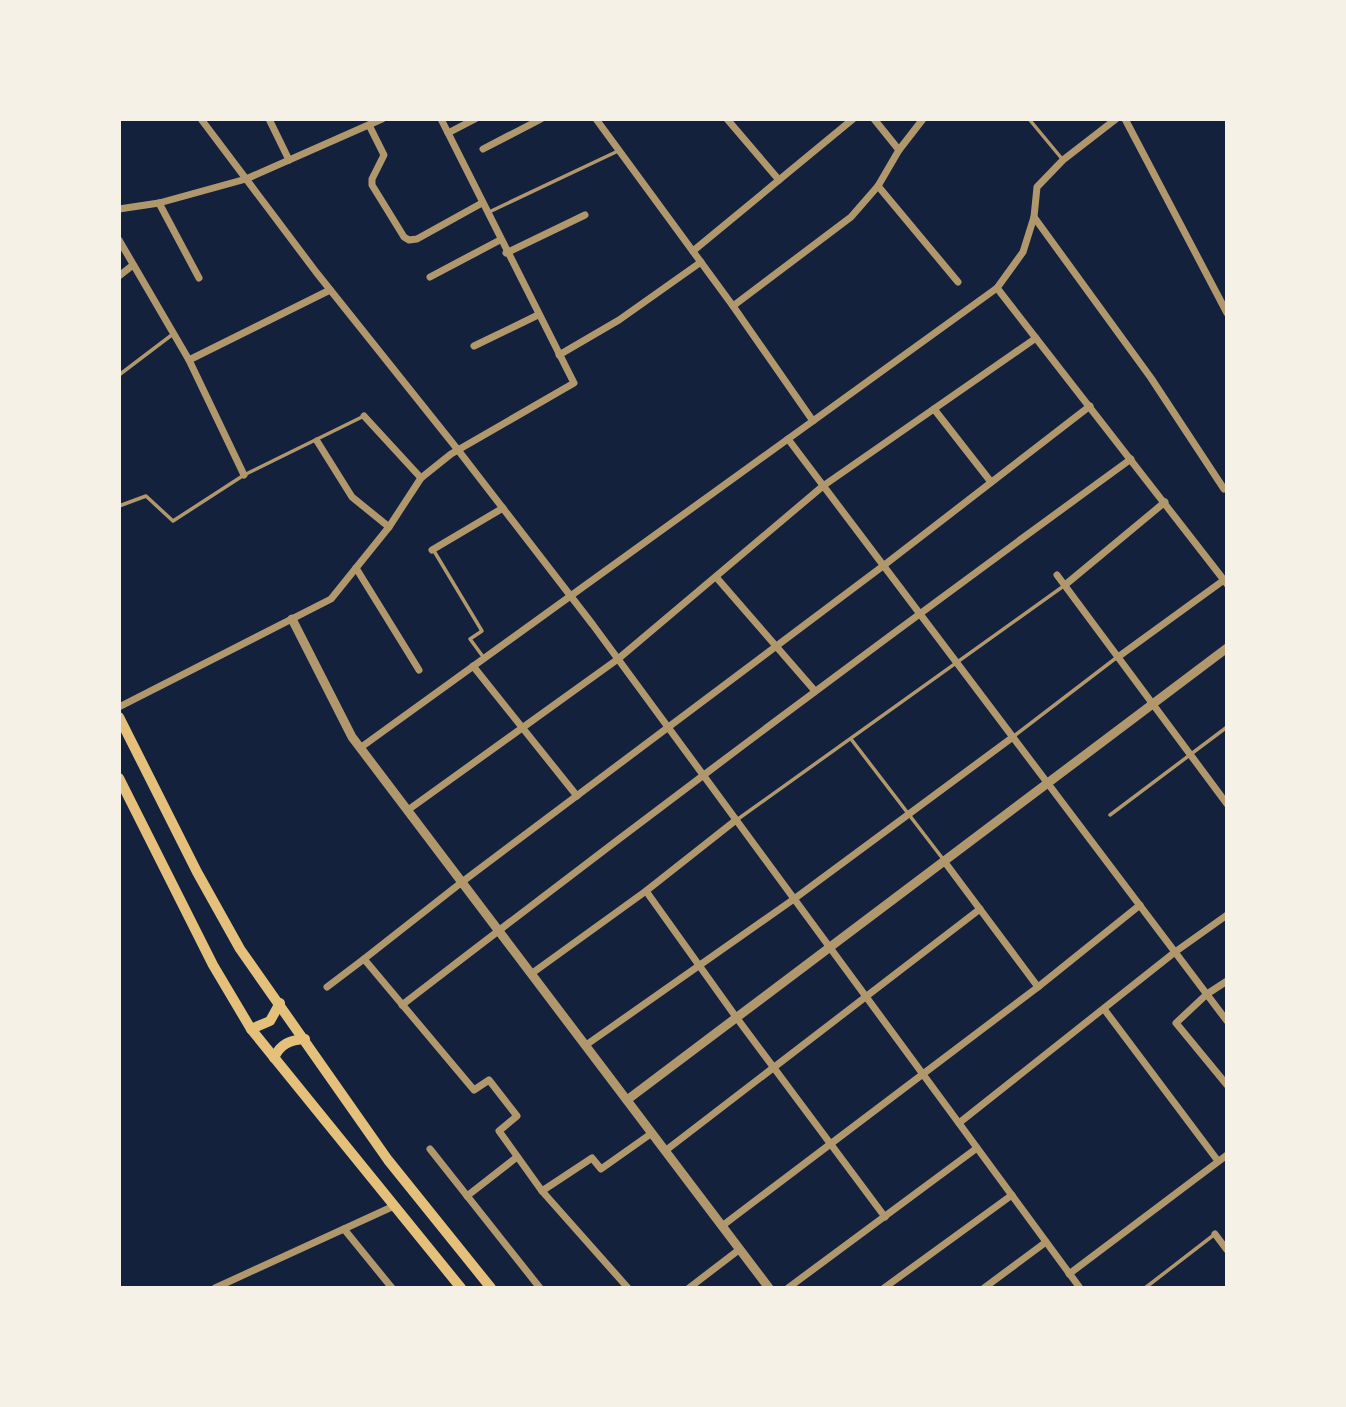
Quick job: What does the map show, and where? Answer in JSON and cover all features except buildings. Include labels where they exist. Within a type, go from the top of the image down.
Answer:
[{"type":"main road","points":[[119,717],[197,872],[240,949],[388,1160],[491,1288]]},
{"type":"main road","points":[[119,778],[213,965],[251,1029],[461,1288]]},
{"type":"main road","points":[[251,1029],[270,1021],[280,1003]]},
{"type":"main road","points":[[274,1058],[287,1042],[305,1039]]},
{"type":"street","points":[[201,119],[570,595],[1080,1288]]},
{"type":"street","points":[[269,119],[289,159]]},
{"type":"street","points":[[119,209],[159,203],[246,178],[382,119]]},
{"type":"street","points":[[119,707],[331,599],[389,527],[421,478],[458,450],[574,383],[506,253],[441,119]]},
{"type":"street","points":[[447,133],[475,119]]},
{"type":"street","points":[[483,149],[541,119]]},
{"type":"street","points":[[596,119],[733,306],[813,421]]},
{"type":"street","points":[[727,119],[779,180]]},
{"type":"street","points":[[693,251],[853,119]]},
{"type":"street","points":[[874,119],[899,150]]},
{"type":"street","points":[[733,306],[851,217],[878,186],[899,150],[923,119]]},
{"type":"street","points":[[360,748],[997,288],[1023,252],[1034,217],[1037,187],[1063,160],[1116,119]]},
{"type":"street","points":[[1125,119],[1227,313]]},
{"type":"street","points":[[369,125],[384,155],[372,179],[372,185],[404,237],[409,240],[417,239],[482,203]]},
{"type":"street","points":[[878,186],[958,282]]},
{"type":"street","points":[[159,203],[199,278]]},
{"type":"street","points":[[506,253],[584,215]]},
{"type":"street","points":[[1034,217],[1151,378],[1224,489]]},
{"type":"street","points":[[119,240],[188,360],[244,475]]},
{"type":"street","points":[[430,277],[500,240]]},
{"type":"street","points":[[559,355],[619,320],[701,262]]},
{"type":"street","points":[[119,276],[133,265]]},
{"type":"street","points":[[997,288],[1226,582],[1118,657]]},
{"type":"street","points":[[188,360],[331,290]]},
{"type":"street","points":[[474,346],[538,315]]},
{"type":"street","points":[[408,810],[618,659],[823,486],[1036,338]]},
{"type":"street","points":[[327,987],[1090,406]]},
{"type":"street","points":[[934,409],[991,482]]},
{"type":"street","points":[[364,416],[421,478]]},
{"type":"street","points":[[788,439],[1227,1021]]},
{"type":"street","points":[[317,440],[352,497],[389,527]]},
{"type":"street","points":[[402,1005],[919,613],[1131,459]]},
{"type":"street","points":[[1065,585],[1165,502]]},
{"type":"street","points":[[432,550],[503,508]]},
{"type":"street","points":[[356,568],[419,670]]},
{"type":"street","points":[[1057,575],[1227,804]]},
{"type":"street","points":[[716,577],[815,691]]},
{"type":"street","points":[[292,619],[352,737],[769,1288]]},
{"type":"street","points":[[627,1100],[1227,648]]},
{"type":"street","points":[[473,666],[577,796]]},
{"type":"street","points":[[586,1045],[794,900],[1013,737]]},
{"type":"street","points":[[531,974],[646,891],[736,820]]},
{"type":"street","points":[[944,861],[1038,987]]},
{"type":"street","points":[[646,891],[885,1217]]},
{"type":"street","points":[[722,1226],[1038,987],[1140,905]]},
{"type":"street","points":[[666,1151],[980,909]]},
{"type":"street","points":[[959,1124],[1175,952],[1227,915]]},
{"type":"street","points":[[364,959],[474,1090],[489,1080],[517,1116],[499,1132],[542,1191],[628,1288]]},
{"type":"street","points":[[1227,981],[1207,994],[1176,1023],[1227,1085]]},
{"type":"street","points":[[1104,1009],[1218,1161]]},
{"type":"street","points":[[542,1191],[592,1158],[601,1169],[652,1133]]},
{"type":"street","points":[[788,1288],[977,1148]]},
{"type":"street","points":[[430,1149],[540,1288]]},
{"type":"street","points":[[1069,1274],[1227,1155]]},
{"type":"street","points":[[467,1196],[517,1157]]},
{"type":"street","points":[[884,1288],[1012,1195]]},
{"type":"street","points":[[215,1288],[394,1206]]},
{"type":"street","points":[[344,1229],[392,1288]]},
{"type":"street","points":[[1215,1234],[1227,1250]]},
{"type":"street","points":[[984,1288],[1046,1242]]},
{"type":"street","points":[[690,1288],[740,1249]]},
{"type":"lane","points":[[1029,119],[1063,160]]},
{"type":"lane","points":[[486,213],[618,151]]},
{"type":"lane","points":[[119,375],[173,334]]},
{"type":"lane","points":[[119,506],[146,496],[173,521],[244,475],[364,416]]},
{"type":"lane","points":[[432,550],[482,631],[470,639],[484,658]]},
{"type":"lane","points":[[736,820],[1065,585]]},
{"type":"lane","points":[[1013,737],[1118,657]]},
{"type":"lane","points":[[1110,814],[1227,727]]},
{"type":"lane","points":[[851,739],[944,861]]},
{"type":"lane","points":[[1145,1288],[1215,1234]]}]
